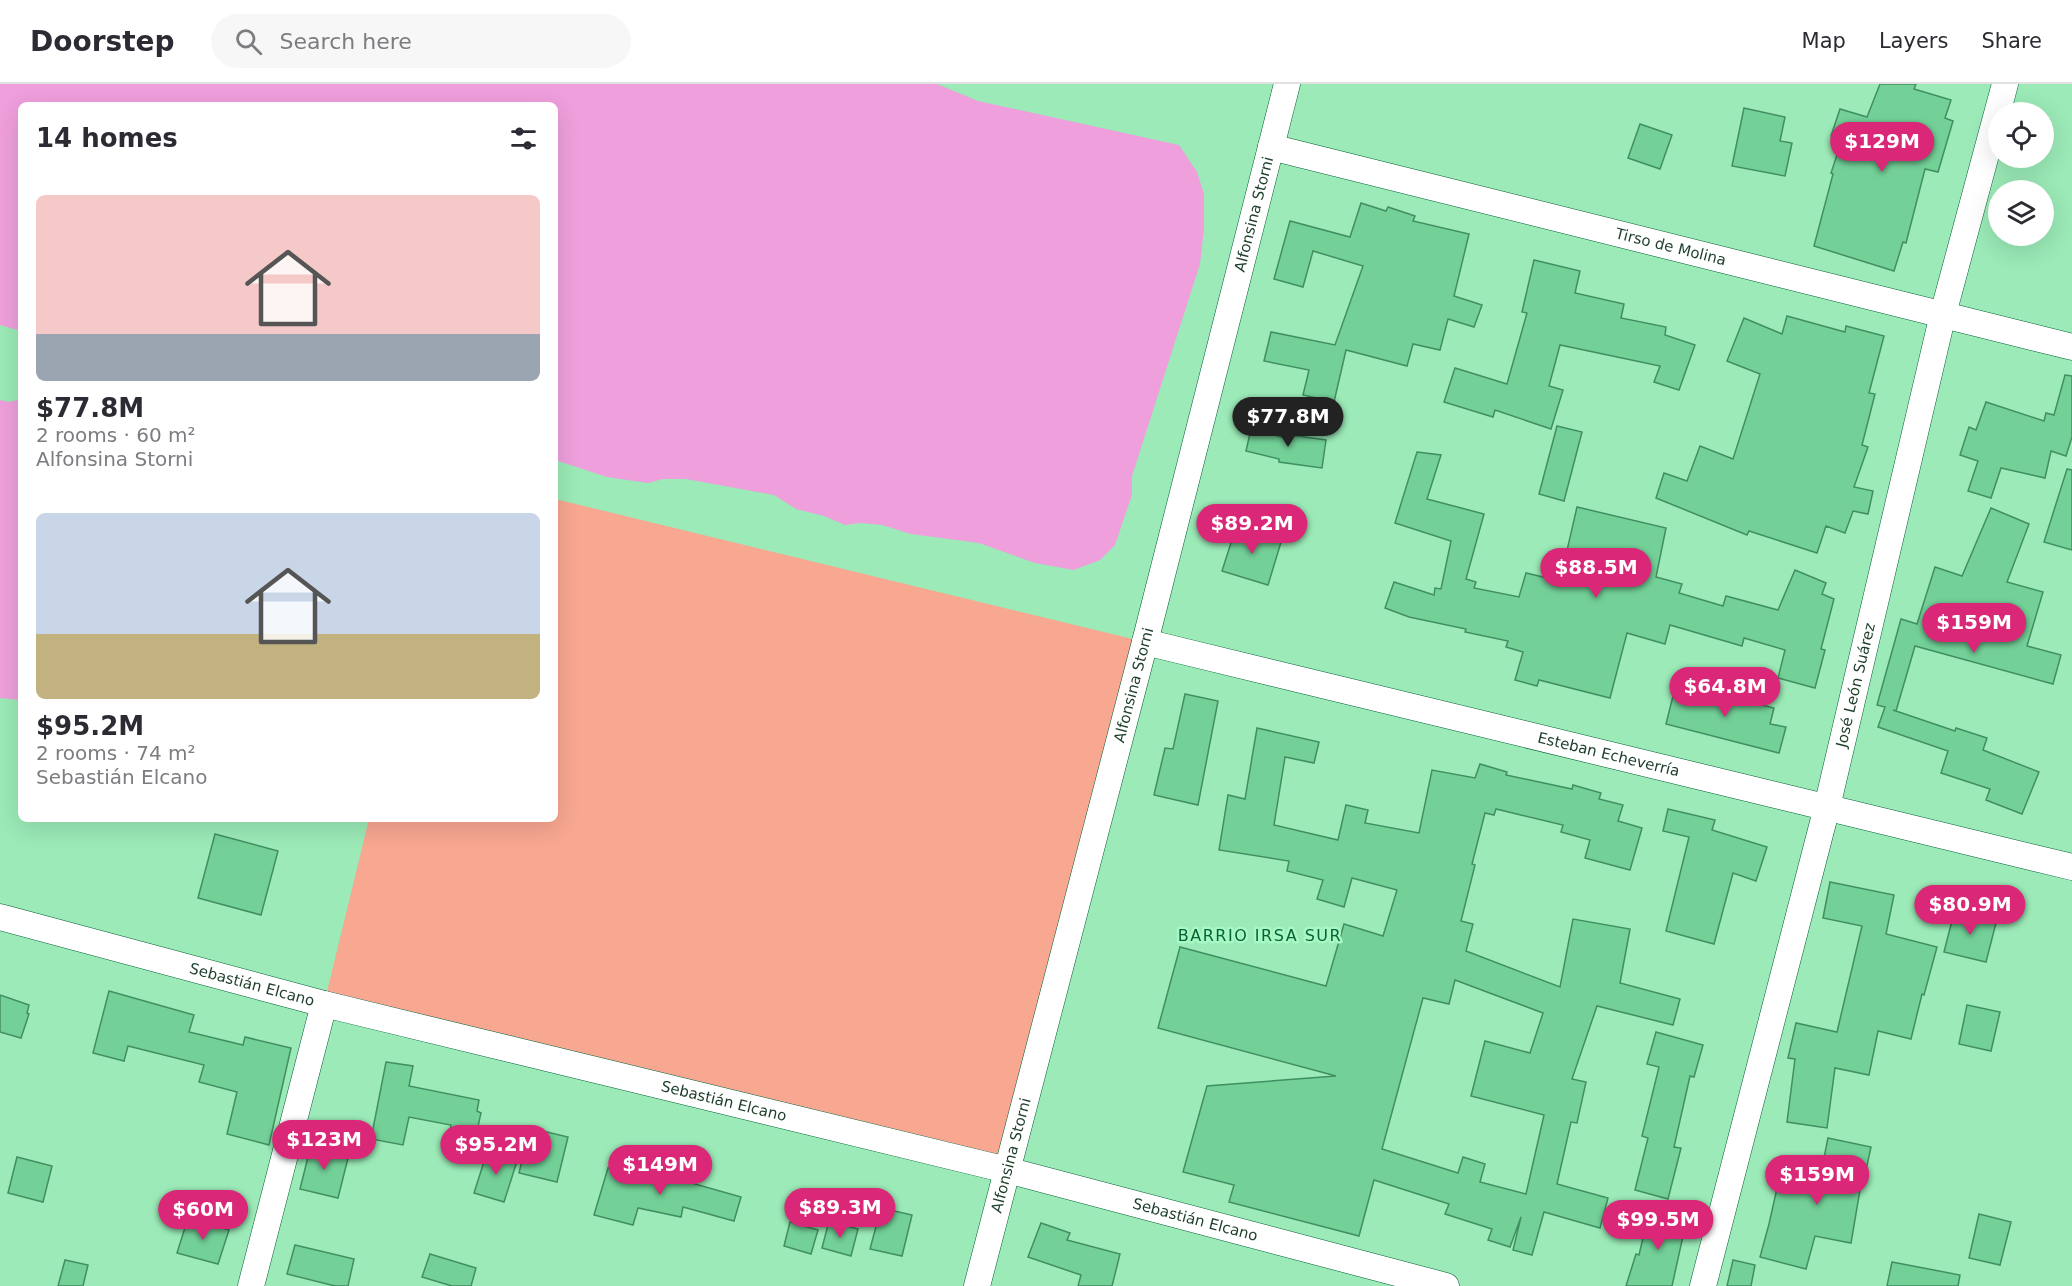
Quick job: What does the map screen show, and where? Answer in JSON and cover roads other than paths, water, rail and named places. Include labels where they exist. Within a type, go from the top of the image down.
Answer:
[{"type":"street","name":"Alfonsina Storni","points":[[977,1286],[1145,642],[1287,84]]},
{"type":"street","name":"José León Suárez","points":[[1703,1286],[1827,807],[1943,314],[2005,84]]},
{"type":"street","name":"Tirso de Molina","points":[[1271,147],[2072,347]]},
{"type":"street","name":"Esteban Echeverría","points":[[1145,642],[2072,867]]},
{"type":"street","name":"Sebastián Elcano","points":[[0,917],[324,1004],[1006,1170],[1446,1286]]},
{"type":"street","points":[[251,1286],[324,1004]]},
{"type":"district","name":"BARRIO IRSA SUR","points":[[1260,935]]}]
